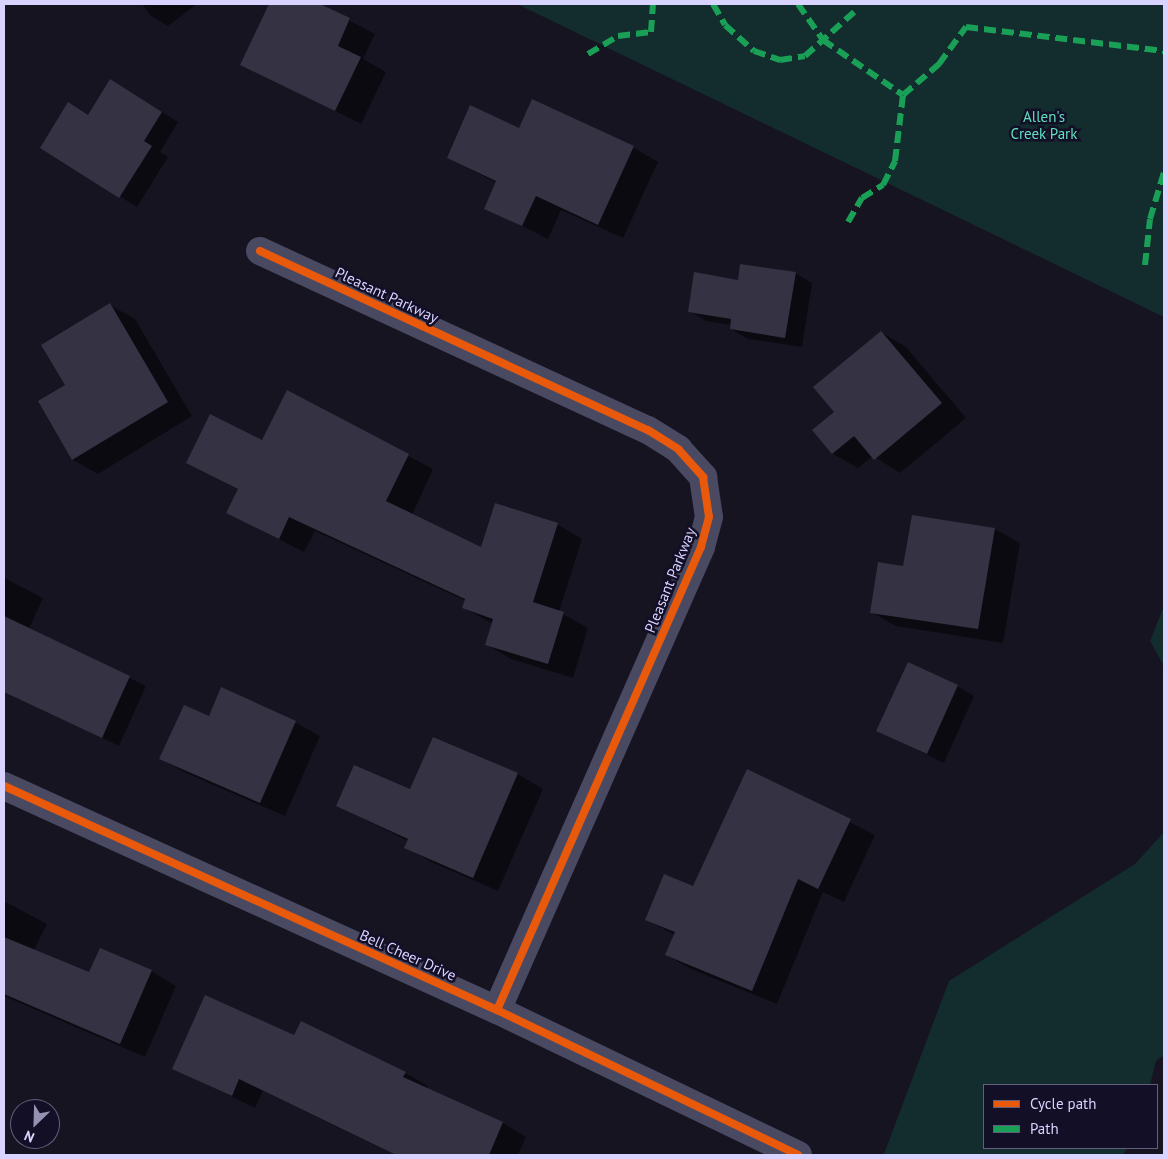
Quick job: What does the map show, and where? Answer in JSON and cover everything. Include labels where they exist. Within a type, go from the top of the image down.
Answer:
[{"type":"street","name":"Pleasant Parkway","points":[[260,251],[648,430],[678,449],[703,477],[709,517],[701,547],[497,1010]]},
{"type":"street","name":"Bell Cheer Drive","points":[[4,786],[497,1010],[798,1155]]},
{"type":"green space","name":"Allen's Creek Park","points":[[517,4],[1164,4],[1164,317]]},
{"type":"green space","points":[[1164,606],[1164,666],[1150,641]]},
{"type":"green space","points":[[1164,832],[1164,1055],[1156,1061],[1150,1084],[983,1084],[983,1149],[1126,1149],[1123,1155],[884,1154],[949,981],[1135,864]]},
{"type":"building","points":[[269,4],[320,4],[350,18],[338,46],[361,57],[335,111],[240,65]]},
{"type":"building","points":[[110,79],[162,112],[144,141],[152,146],[119,198],[40,148],[68,102],[88,115]]},
{"type":"building","points":[[532,99],[634,146],[598,225],[536,196],[522,226],[484,209],[496,181],[447,158],[470,105],[519,128]]},
{"type":"building","points":[[740,264],[796,272],[785,338],[730,329],[731,319],[688,312],[694,272],[738,280]]},
{"type":"building","points":[[110,303],[168,402],[72,460],[38,401],[65,385],[41,345]]},
{"type":"building","points":[[881,331],[942,403],[874,460],[854,436],[832,454],[812,430],[834,412],[813,387]]},
{"type":"building","points":[[287,390],[409,454],[386,501],[481,547],[495,503],[558,523],[533,602],[564,612],[548,664],[485,645],[493,619],[462,608],[465,599],[289,517],[279,539],[226,513],[238,489],[186,463],[210,414],[262,440]]},
{"type":"building","points":[[912,515],[995,528],[978,629],[870,613],[878,562],[903,566]]},
{"type":"building","points":[[4,616],[130,676],[102,738],[4,692]]},
{"type":"building","points":[[908,662],[958,685],[927,754],[876,731]]},
{"type":"building","points":[[221,687],[296,721],[260,803],[159,759],[184,705],[209,716]]},
{"type":"building","points":[[433,737],[518,773],[473,878],[404,848],[408,839],[336,806],[354,765],[410,789]]},
{"type":"building","points":[[747,769],[851,819],[818,889],[798,879],[752,991],[665,955],[675,932],[645,920],[664,874],[693,886]]},
{"type":"building","points":[[4,937],[89,972],[100,948],[152,970],[120,1044],[4,994]]},
{"type":"building","points":[[205,995],[294,1035],[301,1021],[406,1072],[403,1077],[503,1122],[489,1155],[396,1155],[239,1079],[232,1096],[172,1069]]},
{"type":"marked path","points":[[588,54],[618,36],[651,32],[653,4]]},
{"type":"marked path","points":[[713,4],[725,25],[754,51],[780,60],[805,56],[854,12]]},
{"type":"marked path","points":[[798,4],[823,40],[903,95],[939,64],[966,27],[1164,51]]},
{"type":"marked path","points":[[848,222],[862,198],[883,185],[895,161],[903,95]]},
{"type":"marked path","points":[[1145,265],[1150,219],[1164,172]]},
{"type":"cycle path","points":[[260,251],[648,430],[678,449],[703,477],[709,517],[701,547],[497,1010]]},
{"type":"cycle path","points":[[4,786],[497,1010],[798,1155]]}]
